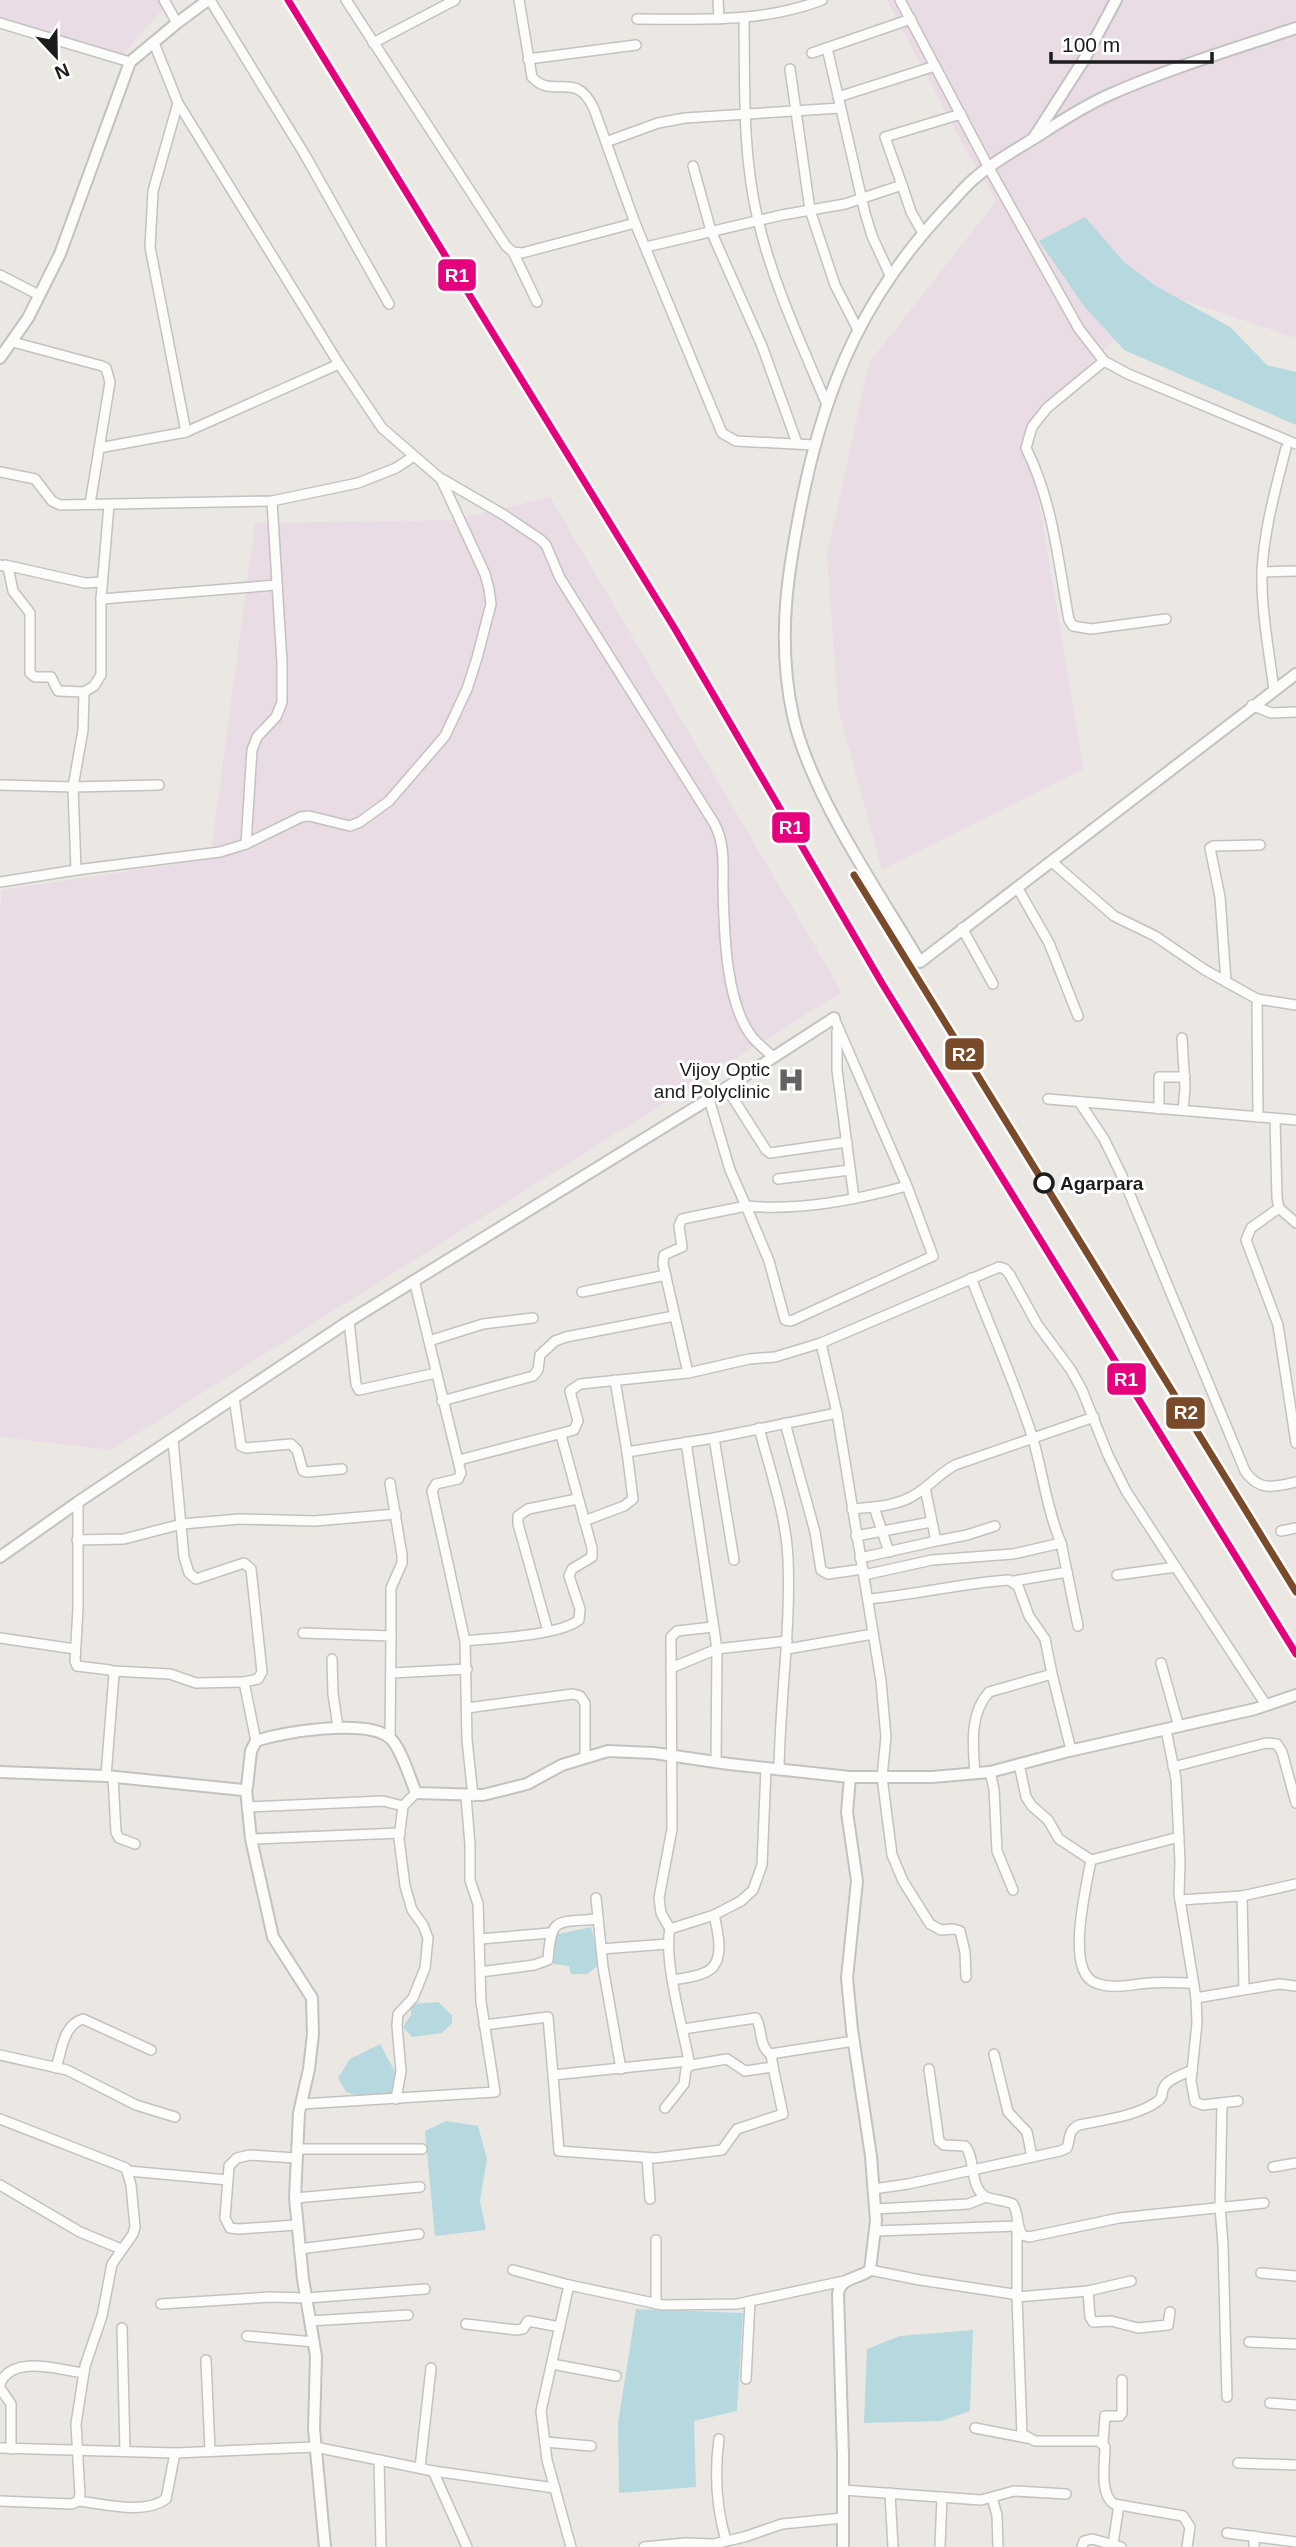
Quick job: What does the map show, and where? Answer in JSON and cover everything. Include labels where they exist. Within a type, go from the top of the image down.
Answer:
[{"type":"street","points":[[164,0],[177,23]]},
{"type":"street","points":[[0,358],[13,342],[61,254],[130,62],[209,0],[305,155],[389,304]]},
{"type":"street","points":[[346,0],[417,105],[506,246],[522,253],[635,223]]},
{"type":"street","points":[[373,43],[455,0]]},
{"type":"street","points":[[519,0],[532,77],[543,86],[584,90],[594,109],[635,223],[722,433],[736,441],[814,445]]},
{"type":"street","points":[[718,0],[719,19]]},
{"type":"street","points":[[637,19],[744,18],[780,13],[822,0]]},
{"type":"street","points":[[900,0],[989,168],[1079,329],[1104,361],[1128,374],[1296,444]]},
{"type":"street","points":[[1032,139],[1085,58],[1116,0]]},
{"type":"street","points":[[744,18],[745,114],[758,220],[779,286],[827,405]]},
{"type":"street","points":[[812,53],[911,19]]},
{"type":"street","points":[[0,23],[130,62]]},
{"type":"street","points":[[1296,28],[1109,94],[1083,107],[975,178],[923,233],[890,275],[858,330],[836,378],[814,445],[784,607],[786,674],[794,719],[810,764],[829,805],[920,962],[1252,705],[1296,674]]},
{"type":"street","points":[[154,43],[178,103],[339,364],[382,428],[441,479],[504,515],[546,545],[560,578],[714,822],[723,843],[724,938],[730,980],[745,1026],[753,1038],[773,1057]]},
{"type":"street","points":[[528,60],[636,45]]},
{"type":"street","points":[[827,48],[869,227],[890,275]]},
{"type":"street","points":[[838,97],[935,66]]},
{"type":"street","points":[[790,69],[810,210],[835,285],[858,330]]},
{"type":"street","points":[[178,103],[153,191],[150,247],[186,432]]},
{"type":"street","points":[[606,142],[674,119],[840,108]]},
{"type":"street","points":[[923,233],[911,212],[885,137],[961,114]]},
{"type":"street","points":[[693,166],[711,231],[762,346],[797,443]]},
{"type":"street","points":[[646,247],[862,199],[902,185]]},
{"type":"street","points":[[513,251],[537,302]]},
{"type":"street","points":[[0,275],[39,295]]},
{"type":"street","points":[[13,342],[106,368],[110,382],[90,504]]},
{"type":"street","points":[[1104,361],[1047,408],[1032,427],[1026,448],[1045,499],[1060,558],[1069,620],[1073,626],[1091,629],[1166,619]]},
{"type":"street","points":[[99,448],[186,432],[339,364]]},
{"type":"street","points":[[1274,690],[1262,572],[1266,533],[1286,448]]},
{"type":"street","points":[[0,472],[34,479],[52,501],[60,505],[272,501],[358,483],[396,468],[414,456]]},
{"type":"street","points":[[0,882],[220,852],[246,844],[300,817],[309,816],[350,826],[389,801],[445,736],[467,689],[491,604],[485,574],[441,479]]},
{"type":"street","points":[[246,844],[252,750],[257,737],[273,722],[282,702],[272,501]]},
{"type":"street","points":[[2,565],[10,570],[13,591],[30,613],[30,673],[35,677],[51,677],[58,691],[84,692],[94,685],[101,675],[101,599],[109,505]]},
{"type":"street","points":[[2,565],[85,583],[102,582]]},
{"type":"street","points":[[1262,572],[1296,570]]},
{"type":"street","points":[[101,599],[277,585]]},
{"type":"street","points":[[76,870],[73,787],[83,730],[84,692]]},
{"type":"street","points":[[1252,705],[1271,713],[1296,712]]},
{"type":"street","points":[[0,785],[159,785]]},
{"type":"street","points":[[1226,982],[1220,897],[1210,848],[1260,845]]},
{"type":"street","points":[[1051,861],[1114,916],[1155,936],[1226,982],[1257,999],[1296,1005]]},
{"type":"street","points":[[1017,887],[1046,937],[1078,1016]]},
{"type":"street","points":[[962,929],[993,984]]},
{"type":"street","points":[[1257,999],[1258,1117]]},
{"type":"street","points":[[0,1557],[349,1321],[773,1057],[836,1023]]},
{"type":"street","points":[[836,1023],[837,1070],[854,1198]]},
{"type":"street","points":[[709,1099],[730,1170],[769,1261],[783,1317],[791,1321],[933,1256],[907,1186],[836,1023]]},
{"type":"street","points":[[1182,1038],[1185,1077],[1183,1110]]},
{"type":"street","points":[[1159,1109],[1159,1077],[1185,1077]]},
{"type":"street","points":[[726,1087],[770,1153],[846,1142]]},
{"type":"street","points":[[1048,1099],[1296,1120]]},
{"type":"street","points":[[1080,1103],[1104,1139],[1123,1178],[1245,1471],[1251,1480],[1260,1486],[1296,1482]]},
{"type":"street","points":[[1275,1119],[1276,1189],[1279,1208],[1296,1223]]},
{"type":"street","points":[[778,1179],[850,1170]]},
{"type":"street","points":[[688,1373],[674,1316],[664,1255],[682,1247],[679,1226],[682,1219],[746,1206],[793,1208],[907,1186]]},
{"type":"street","points":[[1279,1208],[1251,1228],[1246,1240],[1278,1325],[1296,1443]]},
{"type":"street","points":[[458,1460],[561,1434],[577,1426],[570,1397],[570,1391],[574,1387],[688,1373],[755,1357],[775,1357],[821,1343],[995,1268],[1005,1269],[1037,1324],[1070,1370],[1126,1491],[1266,1705]]},
{"type":"street","points":[[582,1292],[666,1275]]},
{"type":"street","points":[[971,1278],[1033,1440],[1051,1520],[1061,1543],[1078,1626]]},
{"type":"street","points":[[302,2104],[495,2092],[481,2003],[478,1904],[470,1880],[465,1641],[432,1491],[436,1484],[460,1477],[414,1280]]},
{"type":"street","points":[[442,1401],[533,1376],[540,1355],[560,1339],[674,1316]]},
{"type":"street","points":[[429,1341],[483,1324],[533,1318]]},
{"type":"street","points":[[349,1321],[356,1384],[359,1390],[436,1373]]},
{"type":"street","points":[[821,1343],[837,1413],[873,1634],[886,1737],[882,1777],[892,1855],[903,1881],[930,1924],[940,1930],[953,1928],[960,1931],[965,1952],[965,1977]]},
{"type":"street","points":[[584,1521],[624,1506],[633,1499],[615,1380]]},
{"type":"street","points":[[234,1398],[241,1446],[246,1448],[291,1444],[297,1450],[303,1471],[342,1469]]},
{"type":"street","points":[[627,1451],[714,1438],[837,1413]]},
{"type":"street","points":[[852,1510],[907,1499],[956,1465],[1094,1417]]},
{"type":"street","points":[[785,1423],[815,1532],[821,1570],[828,1574],[863,1572],[932,1560],[1013,1554],[1061,1543]]},
{"type":"street","points":[[759,1428],[788,1557],[787,1645],[779,1770]]},
{"type":"street","points":[[465,1641],[548,1631],[574,1623],[581,1615],[569,1576],[572,1569],[592,1557],[592,1548],[561,1434]]},
{"type":"street","points":[[714,1438],[734,1560]]},
{"type":"street","points":[[78,1502],[78,1608],[75,1649],[77,1666],[170,1674],[196,1683],[258,1679],[262,1672],[251,1569],[244,1563],[204,1578],[192,1577],[184,1557],[173,1440]]},
{"type":"street","points":[[686,1442],[717,1649],[716,1762]]},
{"type":"street","points":[[390,1483],[402,1555],[402,1563],[391,1588],[390,1738],[415,1793]]},
{"type":"street","points":[[925,1488],[936,1541]]},
{"type":"street","points":[[548,1631],[518,1516],[528,1509],[577,1499]]},
{"type":"street","points":[[874,1507],[889,1552]]},
{"type":"street","points":[[77,1540],[134,1538],[182,1524],[240,1519],[326,1521],[396,1514]]},
{"type":"street","points":[[856,1536],[931,1522]]},
{"type":"street","points":[[860,1558],[968,1535],[995,1526]]},
{"type":"street","points":[[1281,1531],[1296,1528]]},
{"type":"street","points":[[1117,1575],[1176,1567]]},
{"type":"street","points":[[868,1599],[1067,1572]]},
{"type":"street","points":[[1014,1581],[1029,1616],[1045,1639],[1072,1751]]},
{"type":"street","points":[[554,2075],[689,2061],[673,1980],[668,1944],[670,1929],[661,1913],[659,1898],[672,1829],[671,1668],[673,1633],[713,1627]]},
{"type":"street","points":[[303,1633],[391,1636]]},
{"type":"street","points":[[671,1668],[717,1649],[787,1645],[873,1634]]},
{"type":"street","points":[[0,1638],[75,1649]]},
{"type":"street","points":[[332,1658],[338,1727]]},
{"type":"street","points":[[1161,1663],[1179,1727]]},
{"type":"street","points":[[391,1673],[467,1669]]},
{"type":"street","points":[[113,1671],[110,1776],[116,1832],[119,1838],[135,1843]]},
{"type":"street","points":[[975,1773],[974,1730],[983,1698],[989,1692],[1052,1674]]},
{"type":"street","points":[[244,1682],[256,1741],[251,1751],[246,1789],[251,1839],[273,1937],[312,1998],[310,2058],[296,2153],[295,2198],[299,2249],[316,2356],[315,2447],[325,2547]]},
{"type":"street","points":[[467,1708],[573,1694],[580,1696],[585,1703],[585,1758]]},
{"type":"street","points":[[415,1793],[469,1796],[527,1783],[562,1765],[608,1751],[670,1755],[850,1777],[932,1777],[990,1772],[1179,1727],[1296,1695]]},
{"type":"street","points":[[256,1741],[270,1736],[338,1727],[378,1733],[390,1738]]},
{"type":"street","points":[[1166,1730],[1173,1767],[1179,1837],[1180,1900],[1198,2024],[1192,2070],[1192,2096],[1195,2102],[1203,2105],[1238,2101]]},
{"type":"street","points":[[1173,1767],[1266,1743],[1277,1744],[1282,1752],[1296,1803]]},
{"type":"street","points":[[1019,1764],[1026,1797],[1032,1807],[1048,1820],[1059,1839],[1091,1860],[1179,1837]]},
{"type":"street","points":[[670,1929],[714,1915],[753,1890],[762,1865],[766,1768]]},
{"type":"street","points":[[0,1772],[110,1776],[246,1789]]},
{"type":"street","points":[[990,1772],[994,1789],[997,1851],[1013,1889]]},
{"type":"street","points":[[850,1777],[847,1812],[857,1881],[847,1978],[875,2209],[870,2270]]},
{"type":"street","points":[[397,2099],[401,2071],[398,2014],[413,1998],[425,1968],[428,1938],[423,1925],[412,1910],[405,1886],[400,1833],[403,1806],[415,1793]]},
{"type":"street","points":[[247,1807],[383,1801],[403,1806]]},
{"type":"street","points":[[251,1839],[400,1833]]},
{"type":"street","points":[[1091,1860],[1078,1942],[1087,1975],[1094,1983],[1118,1987],[1150,1983],[1193,1983]]},
{"type":"street","points":[[1180,1900],[1242,1896],[1296,1884]]},
{"type":"street","points":[[1242,1896],[1244,1990]]},
{"type":"street","points":[[596,1898],[601,1949],[621,2069]]},
{"type":"street","points":[[673,1980],[708,1972],[716,1963],[719,1951],[714,1915]]},
{"type":"street","points":[[480,1972],[534,1965],[548,1960],[550,1933],[555,1926],[566,1922],[598,1919]]},
{"type":"street","points":[[480,1939],[550,1933]]},
{"type":"street","points":[[601,1949],[668,1944]]},
{"type":"street","points":[[1196,1998],[1279,1984],[1296,1986]]},
{"type":"street","points":[[484,2025],[548,2017],[559,2151],[647,2158],[722,2150],[737,2129],[783,2115],[771,2054]]},
{"type":"street","points":[[683,2029],[756,2018],[765,2050],[771,2054],[853,2041]]},
{"type":"street","points":[[56,2068],[68,2028],[83,2019],[151,2050]]},
{"type":"street","points":[[994,2054],[1008,2112],[1027,2132],[1032,2157]]},
{"type":"street","points":[[0,2056],[56,2068],[96,2083],[136,2105],[175,2118]]},
{"type":"street","points":[[665,2108],[684,2084],[686,2069],[691,2065],[727,2059],[745,2071],[773,2067]]},
{"type":"street","points":[[929,2069],[939,2141],[944,2145],[965,2146],[971,2153],[972,2170],[979,2191],[986,2197]]},
{"type":"street","points":[[873,2189],[908,2184],[1067,2148],[1069,2133],[1079,2124],[1119,2117],[1158,2102],[1169,2082],[1192,2070]]},
{"type":"street","points":[[1222,2103],[1220,2206],[1224,2253],[1227,2397]]},
{"type":"street","points":[[0,2119],[128,2171],[228,2180]]},
{"type":"street","points":[[296,2225],[230,2228],[225,2218],[229,2166],[237,2158],[250,2155],[422,2149]]},
{"type":"street","points":[[647,2158],[650,2199]]},
{"type":"street","points":[[1273,2166],[1296,2163]]},
{"type":"street","points":[[78,2501],[80,2495],[76,2424],[84,2373],[102,2316],[112,2264],[135,2227],[128,2171]]},
{"type":"street","points":[[0,2185],[80,2232],[121,2249]]},
{"type":"street","points":[[295,2198],[420,2187]]},
{"type":"street","points":[[875,2209],[968,2204],[986,2197],[1003,2199],[1013,2204],[1017,2211],[1021,2428],[1027,2438]]},
{"type":"street","points":[[1017,2226],[1021,2235],[1029,2237],[1119,2218],[1264,2203]]},
{"type":"street","points":[[875,2231],[1017,2226]]},
{"type":"street","points":[[299,2249],[419,2234]]},
{"type":"street","points":[[656,2240],[656,2304]]},
{"type":"street","points":[[513,2270],[656,2304],[750,2302],[844,2281],[870,2270],[1013,2294],[1017,2297],[1088,2291],[1131,2281]]},
{"type":"street","points":[[1261,2273],[1296,2276]]},
{"type":"street","points":[[843,2547],[838,2287],[844,2281]]},
{"type":"street","points":[[569,2285],[541,2411],[555,2488],[571,2547]]},
{"type":"street","points":[[161,2304],[270,2297],[307,2298],[425,2289]]},
{"type":"street","points":[[1088,2291],[1090,2317],[1093,2322],[1111,2320],[1138,2328],[1168,2325],[1170,2312]]},
{"type":"street","points":[[746,2379],[750,2302]]},
{"type":"street","points":[[310,2321],[408,2315]]},
{"type":"street","points":[[466,2324],[520,2330],[528,2321],[559,2327]]},
{"type":"street","points":[[122,2328],[125,2451]]},
{"type":"street","points":[[247,2336],[314,2342]]},
{"type":"street","points":[[1249,2342],[1296,2344]]},
{"type":"street","points":[[206,2360],[210,2451]]},
{"type":"street","points":[[552,2364],[616,2376]]},
{"type":"street","points":[[10,2449],[11,2404],[0,2386],[3,2377],[15,2367],[26,2366],[84,2373]]},
{"type":"street","points":[[420,2469],[431,2368]]},
{"type":"street","points":[[1122,2380],[1122,2413],[1120,2416],[1105,2416],[1103,2443],[1107,2497],[1119,2505],[1182,2516],[1190,2526],[1187,2547]]},
{"type":"street","points":[[1270,2403],[1296,2405]]},
{"type":"street","points":[[975,2428],[1035,2441],[1103,2443]]},
{"type":"street","points":[[719,2439],[715,2481],[726,2541]]},
{"type":"street","points":[[545,2442],[591,2446]]},
{"type":"street","points":[[0,2448],[175,2453],[315,2447],[420,2469],[555,2488]]},
{"type":"street","points":[[0,2501],[72,2504],[78,2501],[143,2507],[158,2505],[166,2499],[175,2453]]},
{"type":"street","points":[[379,2460],[381,2547]]},
{"type":"street","points":[[1238,2463],[1296,2465]]},
{"type":"street","points":[[433,2471],[467,2547]]},
{"type":"street","points":[[843,2490],[981,2500],[1008,2492],[1066,2494]]},
{"type":"street","points":[[890,2493],[893,2547]]},
{"type":"street","points":[[940,2547],[942,2497]]},
{"type":"street","points":[[992,2498],[997,2515],[998,2547]]},
{"type":"street","points":[[1082,2547],[1084,2541],[1092,2539],[1117,2546],[1119,2505]]},
{"type":"street","points":[[644,2547],[685,2543],[714,2544],[782,2524],[843,2518]]},
{"type":"street","points":[[1227,2533],[1296,2542]]},
{"type":"street","points":[[1254,2536],[1254,2547]]},
{"type":"shaded area","points":[[0,0],[171,0],[117,61],[0,28]]},
{"type":"shaded area","points":[[887,0],[1296,0],[1296,338],[1162,293],[1026,426],[1084,769],[882,870],[838,708],[827,555],[869,363],[996,201],[962,143]]},
{"type":"shaded area","points":[[550,497],[842,992],[111,1450],[0,1437],[2,890],[210,859],[255,523],[453,520]]},
{"type":"water","points":[[1085,217],[1125,263],[1156,286],[1230,327],[1267,365],[1296,372],[1296,425],[1124,350],[1084,306],[1039,241]]},
{"type":"water","points":[[591,1927],[600,1964],[587,1974],[571,1974],[569,1966],[554,1964],[554,1935]]},
{"type":"water","points":[[438,2002],[452,2015],[452,2023],[442,2033],[412,2037],[403,2027],[411,2015],[411,2004]]},
{"type":"water","points":[[380,2044],[399,2079],[388,2097],[366,2098],[346,2092],[338,2078],[350,2059]]},
{"type":"water","points":[[446,2121],[478,2126],[487,2159],[480,2201],[486,2230],[435,2236],[425,2131]]},
{"type":"water","points":[[636,2309],[743,2313],[737,2411],[694,2421],[696,2487],[619,2493],[618,2423]]},
{"type":"water","points":[[973,2330],[970,2411],[941,2421],[864,2423],[867,2349],[900,2336]]},
{"type":"railway","points":[[288,0],[675,629],[883,985],[1296,1654]]},
{"type":"transit line","name":"R1","points":[[288,0],[675,629],[883,985],[1296,1654]]},
{"type":"transit line","name":"R2","points":[[854,875],[1296,1592]]},
{"type":"place","name":"Vijoy Optic and Polyclinic","points":[[791,1080]]},
{"type":"place","name":"Agarpara","points":[[1044,1183]]}]
